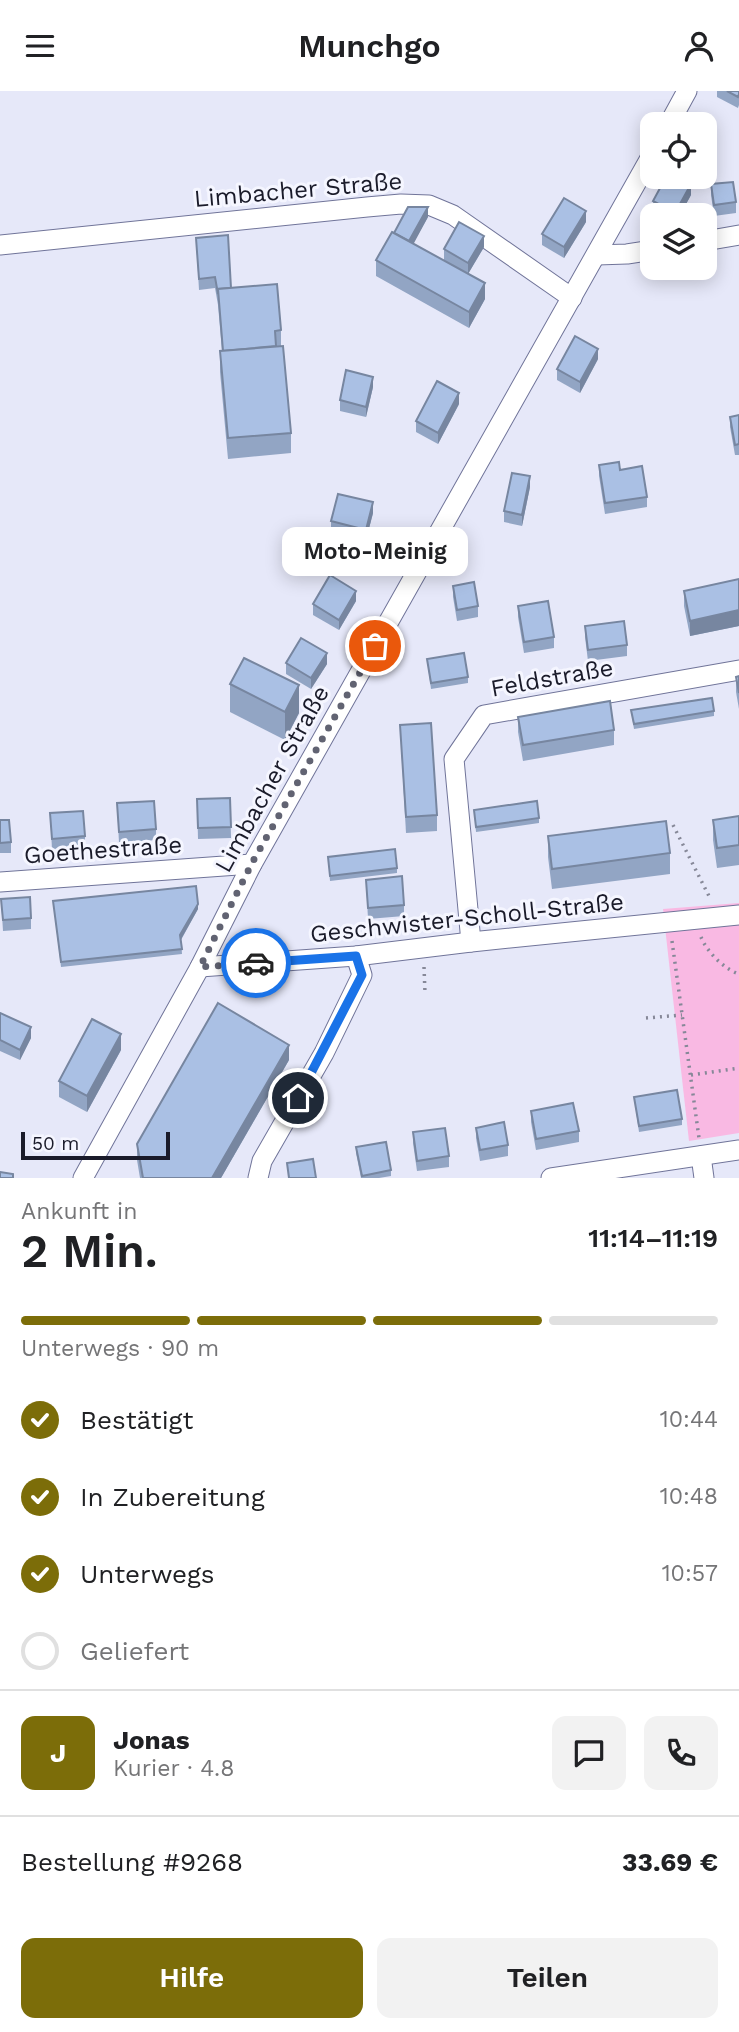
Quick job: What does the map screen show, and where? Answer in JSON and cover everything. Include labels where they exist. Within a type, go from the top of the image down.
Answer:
[{"type":"street","points":[[676,112],[687,91]]},
{"type":"street","name":"Limbacher Straße","points":[[83,1178],[200,967],[252,863],[640,177]]},
{"type":"street","name":"Limbacher Straße","points":[[0,245],[379,205],[429,205],[453,215],[572,298]]},
{"type":"street","points":[[717,239],[739,235]]},
{"type":"street","points":[[597,255],[640,252]]},
{"type":"street","name":"Feldstraße","points":[[471,942],[454,759],[484,715],[739,670]]},
{"type":"street","name":"Goethestraße","points":[[0,882],[252,863]]},
{"type":"street","name":"Geschwister-Scholl-Straße","points":[[200,967],[356,956],[739,915]]},
{"type":"street","points":[[258,1178],[261,1161],[324,1053],[362,975],[356,956]]},
{"type":"street","points":[[551,1178],[739,1150]]},
{"type":"street","points":[[702,1156],[704,1178]]},
{"type":"path","points":[[673,825],[719,917]]},
{"type":"path","points":[[695,919],[704,945],[729,971],[739,974]]},
{"type":"path","points":[[669,921],[702,1156]]},
{"type":"path","points":[[422,948],[425,993]]},
{"type":"path","points":[[646,1018],[683,1015]]},
{"type":"path","points":[[691,1076],[739,1068]]},
{"type":"shaded area","points":[[739,903],[739,1133],[689,1141],[663,909]]},
{"type":"building","points":[[727,91],[739,91],[738,97]]},
{"type":"building","points":[[733,182],[736,202],[714,203],[712,189],[717,189],[717,183]]},
{"type":"building","points":[[660,189],[688,189],[681,203],[653,201]]},
{"type":"building","points":[[564,198],[586,211],[564,247],[542,234]]},
{"type":"building","points":[[408,207],[428,207],[409,241],[394,233]]},
{"type":"building","points":[[459,222],[484,236],[468,263],[444,249]]},
{"type":"building","points":[[392,232],[485,283],[469,312],[376,260]]},
{"type":"building","points":[[228,235],[231,288],[218,289],[218,294],[215,277],[199,279],[196,238]]},
{"type":"building","points":[[277,284],[281,330],[275,331],[276,346],[223,351],[218,289]]},
{"type":"building","points":[[575,336],[598,349],[580,382],[557,369]]},
{"type":"building","points":[[283,346],[291,433],[228,438],[220,351]]},
{"type":"building","points":[[346,370],[373,377],[366,407],[340,400]]},
{"type":"building","points":[[437,381],[459,393],[438,433],[416,421]]},
{"type":"building","points":[[739,415],[739,444],[735,445],[730,417]]},
{"type":"building","points":[[619,462],[620,470],[642,466],[647,497],[605,503],[599,465]]},
{"type":"building","points":[[512,473],[530,476],[522,515],[504,511]]},
{"type":"building","points":[[338,494],[373,502],[366,530],[331,521]]},
{"type":"building","points":[[330,575],[356,591],[339,620],[313,604]]},
{"type":"building","points":[[739,579],[739,610],[690,621],[684,591]]},
{"type":"building","points":[[474,582],[478,606],[457,610],[453,586]]},
{"type":"building","points":[[548,601],[554,637],[524,642],[518,606]]},
{"type":"building","points":[[624,621],[627,645],[588,650],[585,626]]},
{"type":"building","points":[[301,638],[327,653],[311,678],[286,663]]},
{"type":"building","points":[[464,653],[468,677],[431,683],[427,659]]},
{"type":"building","points":[[244,658],[299,685],[285,712],[230,684]]},
{"type":"building","points":[[712,698],[714,711],[634,724],[631,710]]},
{"type":"building","points":[[610,701],[614,730],[523,745],[518,717]]},
{"type":"building","points":[[431,723],[437,815],[406,817],[400,725]]},
{"type":"building","points":[[230,798],[231,827],[198,828],[197,799]]},
{"type":"building","points":[[154,801],[156,829],[119,832],[117,803]]},
{"type":"building","points":[[537,801],[539,818],[476,827],[474,810]]},
{"type":"building","points":[[83,811],[85,836],[52,839],[50,813]]},
{"type":"building","points":[[739,816],[739,845],[717,848],[713,820]]},
{"type":"building","points":[[0,820],[9,820],[11,842],[0,843]]},
{"type":"building","points":[[666,821],[670,853],[552,869],[548,836]]},
{"type":"building","points":[[395,849],[397,868],[330,876],[328,857]]},
{"type":"building","points":[[402,876],[404,905],[368,908],[366,880]]},
{"type":"building","points":[[196,886],[198,904],[180,935],[182,949],[61,962],[53,901]]},
{"type":"building","points":[[30,897],[31,918],[3,920],[1,899]]},
{"type":"building","points":[[218,1003],[289,1045],[212,1178],[143,1178],[137,1144]]},
{"type":"building","points":[[0,1013],[31,1027],[20,1050],[0,1040]]},
{"type":"building","points":[[92,1019],[121,1034],[87,1096],[59,1081]]},
{"type":"building","points":[[677,1090],[682,1119],[639,1126],[634,1097]]},
{"type":"building","points":[[573,1103],[579,1131],[536,1139],[531,1111]]},
{"type":"building","points":[[504,1122],[508,1145],[480,1150],[476,1128]]},
{"type":"building","points":[[445,1128],[449,1156],[417,1161],[413,1132]]},
{"type":"building","points":[[386,1142],[391,1170],[362,1176],[356,1147]]},
{"type":"building","points":[[313,1159],[316,1178],[289,1178],[287,1163]]},
{"type":"building","points":[[0,1172],[13,1174],[13,1178],[0,1178]]},
{"type":"way so far","points":[[256,963],[200,967],[252,863],[375,646]]},
{"type":"place","name":"Moto-Meinig","points":[[375,646]]},
{"type":"route","points":[[256,963],[356,956],[362,975],[324,1053],[298,1098]]}]
